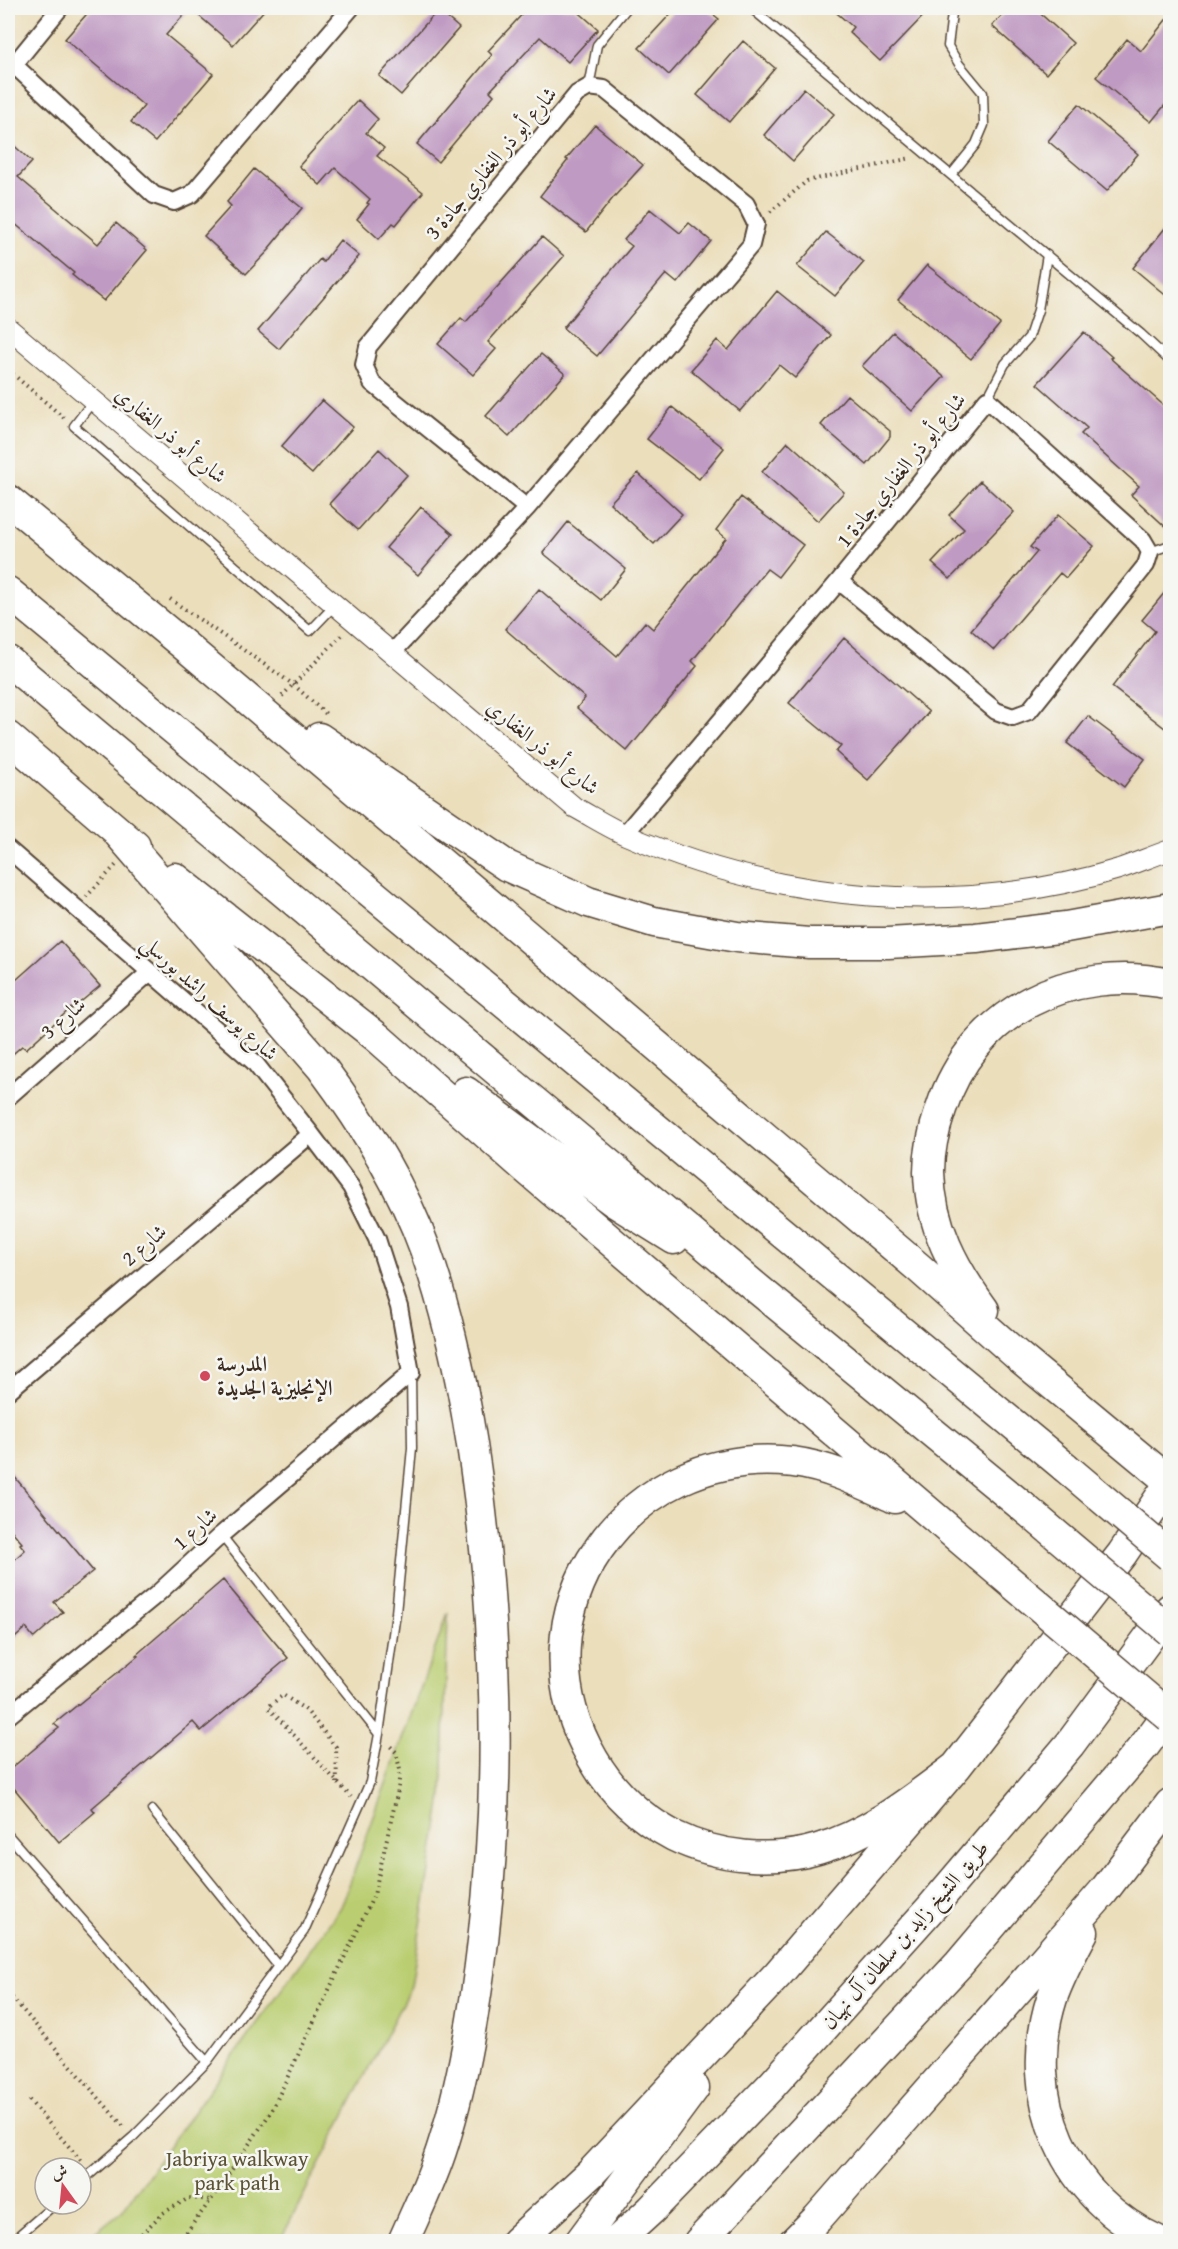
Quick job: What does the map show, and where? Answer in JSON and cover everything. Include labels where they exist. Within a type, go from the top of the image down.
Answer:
[{"type":"highway","points":[[8,500],[185,646],[1170,1483],[1122,1554],[956,1767],[778,1974],[590,2174],[516,2241]]},
{"type":"highway","points":[[8,592],[1170,1556]]},
{"type":"highway","points":[[185,646],[507,866],[588,902],[654,922],[737,937],[809,943],[888,943],[976,938],[1066,927],[1170,908]]},
{"type":"highway","points":[[8,661],[1170,1631]]},
{"type":"highway","points":[[8,737],[119,848],[322,1068],[351,1106],[382,1155],[403,1197],[424,1248],[447,1325],[464,1397],[484,1533],[491,1623],[495,1729],[493,1841],[475,2013],[461,2077],[443,2147],[403,2241]]},
{"type":"highway","points":[[119,848],[378,1038],[524,1167],[927,1513],[1170,1717]]},
{"type":"highway","points":[[1018,1356],[954,1267],[934,1209],[929,1171],[933,1139],[950,1084],[968,1055],[989,1032],[1017,1010],[1047,993],[1099,980],[1137,979],[1170,984]]},
{"type":"highway","points":[[378,1038],[451,1081],[613,1201],[759,1290]]},
{"type":"highway","points":[[927,1513],[851,1478],[794,1462],[739,1463],[684,1478],[665,1487],[635,1507],[608,1535],[590,1560],[568,1622],[565,1650],[566,1680],[569,1702],[581,1737],[597,1767],[615,1791],[640,1814],[668,1833],[721,1852],[758,1857],[778,1856],[799,1854],[832,1845],[880,1821],[956,1767]]},
{"type":"highway","name":"طريق الشيخ زايد بن سلطان آل نهيان","points":[[616,2241],[651,2210],[772,2085],[931,1908],[1070,1744],[1170,1609]]},
{"type":"highway","points":[[699,2241],[959,1964],[1145,1745],[1170,1711]]},
{"type":"highway","points":[[794,2241],[832,2201],[1103,1892],[1170,1804]]},
{"type":"highway","points":[[1103,1892],[1052,1999],[1042,2055],[1045,2096],[1059,2144],[1077,2176],[1107,2208],[1137,2229],[1160,2241]]},
{"type":"highway","points":[[580,2241],[778,1974]]},
{"type":"street","points":[[60,8],[10,68],[154,195],[174,202],[192,194],[351,8]]},
{"type":"street","name":"شارع أبو ذر الغفاري جادة 3","points":[[527,508],[372,382],[364,365],[368,347],[577,94],[590,87],[604,89],[746,204],[756,224]]},
{"type":"street","points":[[392,653],[527,508],[751,245],[756,224]]},
{"type":"street","name":"شارع أبو ذر الغفاري","points":[[8,328],[574,807],[624,835],[703,864],[774,883],[868,896],[952,897],[1036,888],[1118,869],[1170,850]]},
{"type":"street","name":"شارع أبو ذر الغفاري جادة 1","points":[[624,835],[839,581],[987,399],[1143,540],[1150,552],[1146,565],[1029,711],[1013,717],[996,711],[839,581]]},
{"type":"street","name":"شارع يوسف راشد بورسلي","points":[[8,849],[254,1062],[351,1187],[377,1239],[399,1307],[411,1372]]},
{"type":"street","name":"شارع 3","points":[[8,1097],[149,972]]},
{"type":"street","name":"شارع 2","points":[[8,1392],[310,1134]]},
{"type":"street","name":"شارع 1","points":[[8,1716],[156,1594],[221,1535],[411,1372]]},
{"type":"lane","points":[[590,87],[597,45],[627,8]]},
{"type":"lane","points":[[751,8],[1047,255],[1170,361]]},
{"type":"lane","points":[[951,175],[976,144],[984,125],[983,93],[959,64],[948,46],[952,13],[955,8]]},
{"type":"lane","points":[[987,399],[1005,363],[1029,337],[1038,310],[1047,255]]},
{"type":"lane","points":[[93,401],[74,426],[310,631],[335,605]]},
{"type":"lane","points":[[1150,552],[1170,545]]},
{"type":"lane","points":[[93,2172],[133,2137],[207,2062],[304,1931],[370,1782],[396,1613],[412,1448],[411,1372]]},
{"type":"lane","points":[[221,1535],[379,1734]]},
{"type":"lane","points":[[152,1810],[278,1966]]},
{"type":"lane","points":[[8,1835],[207,2062]]},
{"type":"lane","points":[[11,2241],[41,2216]]},
{"type":"path","points":[[756,224],[807,181],[926,154]]},
{"type":"path","points":[[8,370],[74,426]]},
{"type":"path","points":[[278,701],[355,622]]},
{"type":"path","points":[[75,908],[119,848]]},
{"type":"path","points":[[337,1783],[336,1747],[306,1710],[283,1695],[268,1707],[337,1783],[359,1807]]},
{"type":"path","points":[[179,2241],[211,2200],[271,2112],[374,1895],[398,1790],[400,1770],[396,1752],[379,1734]]},
{"type":"path","points":[[8,1994],[133,2137]]},
{"type":"path","points":[[29,2100],[77,2156]]},
{"type":"path","points":[[133,2241],[163,2213],[189,2198],[211,2200]]},
{"type":"green space","name":"Jabriya walkway park path","points":[[448,1613],[442,1797],[411,1986],[280,2241],[84,2241],[122,2211],[341,1907]]},
{"type":"building","points":[[92,8],[190,8],[166,35],[213,74],[155,142],[131,122],[144,106],[65,39]]},
{"type":"building","points":[[190,8],[266,8],[233,45]]},
{"type":"building","points":[[528,8],[574,8],[598,29],[568,62],[540,37],[490,91],[494,95],[438,162],[417,144],[492,55],[488,51]]},
{"type":"building","points":[[676,8],[705,8],[719,19],[669,75],[639,48]]},
{"type":"building","points":[[831,8],[931,8],[880,61],[849,32],[853,27]]},
{"type":"building","points":[[1009,8],[1034,8],[1073,43],[1046,74],[992,26]]},
{"type":"building","points":[[438,10],[459,28],[401,95],[379,76]]},
{"type":"building","points":[[1170,15],[1170,99],[1151,122],[1096,77],[1127,39],[1141,51]]},
{"type":"building","points":[[743,41],[775,68],[729,122],[697,95]]},
{"type":"building","points":[[804,88],[834,114],[793,161],[764,135]]},
{"type":"building","points":[[358,100],[378,119],[366,133],[384,148],[377,156],[423,192],[396,225],[393,223],[379,239],[357,219],[369,204],[367,203],[370,199],[335,168],[320,185],[299,166]]},
{"type":"building","points":[[1079,104],[1138,154],[1107,191],[1048,141]]},
{"type":"building","points":[[595,125],[643,165],[586,232],[540,196],[568,160],[566,159]]},
{"type":"building","points":[[8,140],[32,162],[18,177],[98,244],[116,223],[147,250],[104,301],[8,218]]},
{"type":"building","points":[[254,169],[302,208],[270,249],[246,274],[204,236],[231,206],[227,202]]},
{"type":"building","points":[[650,209],[680,233],[689,223],[711,241],[677,283],[666,274],[597,356],[563,328],[632,246],[624,240]]},
{"type":"building","points":[[1170,222],[1170,299],[1133,268]]},
{"type":"building","points":[[826,232],[864,262],[835,296],[797,266]]},
{"type":"building","points":[[542,237],[564,256],[488,342],[496,349],[473,375],[438,344],[461,318],[466,322]]},
{"type":"building","points":[[340,240],[359,256],[279,349],[258,331],[320,259],[323,262]]},
{"type":"building","points":[[927,265],[1000,324],[971,359],[898,300]]},
{"type":"building","points":[[777,291],[831,335],[795,378],[779,365],[740,411],[691,370],[717,340],[728,350]]},
{"type":"building","points":[[893,332],[944,377],[912,411],[862,366]]},
{"type":"building","points":[[1084,332],[1170,411],[1170,531],[1131,495],[1139,486],[1081,434],[1087,428],[1037,384]]},
{"type":"building","points":[[541,354],[565,374],[509,437],[486,416]]},
{"type":"building","points":[[847,395],[890,431],[890,437],[867,465],[821,425]]},
{"type":"building","points":[[322,400],[353,427],[312,474],[281,447]]},
{"type":"building","points":[[672,407],[724,448],[699,479],[647,439]]},
{"type":"building","points":[[788,442],[844,492],[818,521],[762,472]]},
{"type":"building","points":[[379,449],[407,475],[358,530],[329,504]]},
{"type":"building","points":[[638,473],[682,514],[654,544],[610,503]]},
{"type":"building","points":[[980,481],[1014,512],[950,579],[932,563],[964,529],[949,515]]},
{"type":"building","points":[[741,497],[803,545],[778,577],[767,569],[692,661],[697,666],[627,751],[577,708],[585,698],[505,629],[539,589],[617,656],[645,622],[653,629],[726,538],[716,530]]},
{"type":"building","points":[[421,507],[453,534],[418,575],[386,548]]},
{"type":"building","points":[[1058,515],[1094,546],[1066,578],[1060,573],[994,650],[971,630],[1037,552],[1030,547]]},
{"type":"building","points":[[568,522],[626,569],[601,600],[543,553]]},
{"type":"building","points":[[1170,586],[1170,732],[1112,687],[1155,631],[1142,620]]},
{"type":"building","points":[[844,638],[929,712],[868,780],[836,752],[841,746],[789,703]]},
{"type":"building","points":[[1088,716],[1145,759],[1124,787],[1067,743]]},
{"type":"building","points":[[60,941],[100,986],[71,1008],[26,1049],[22,1046],[8,1058],[8,987]]},
{"type":"building","points":[[8,1469],[93,1571],[54,1602],[63,1612],[34,1638],[26,1628],[8,1644],[8,1565],[25,1550],[8,1526]]},
{"type":"building","points":[[223,1580],[288,1658],[201,1731],[193,1722],[92,1808],[95,1812],[59,1842],[8,1781],[8,1771],[59,1728],[54,1724],[138,1656],[136,1655]]},
{"type":"place","name":"المدرسة الإنجليزية الجديدة","points":[[205,1376]]}]
